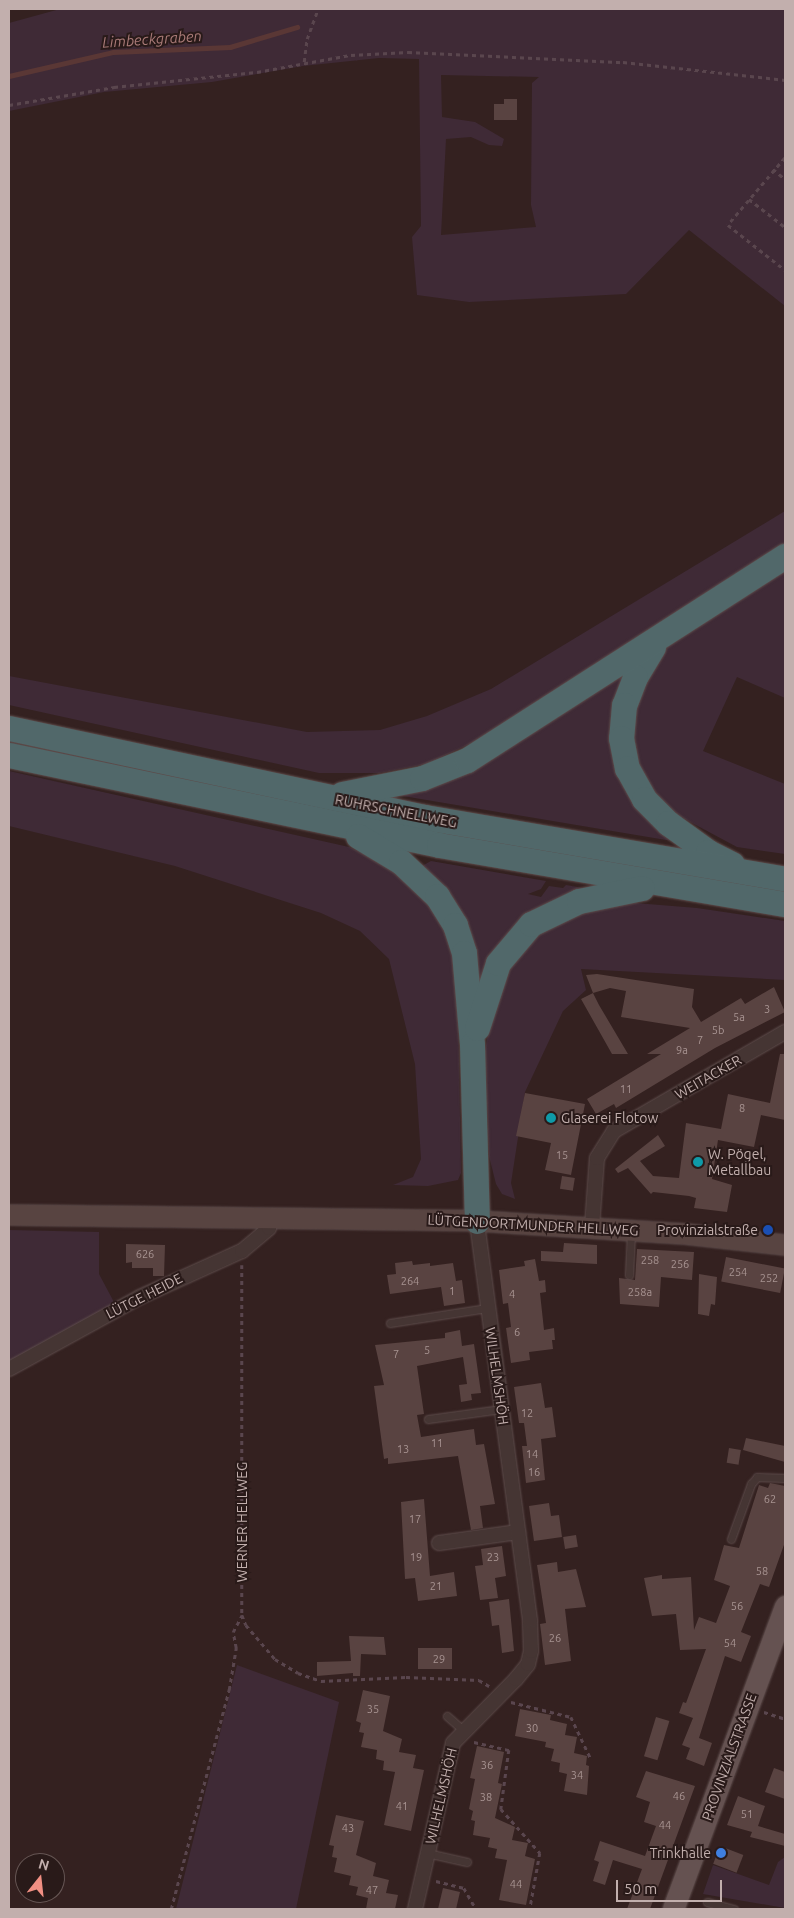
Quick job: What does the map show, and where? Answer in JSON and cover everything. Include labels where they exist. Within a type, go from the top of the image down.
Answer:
[{"type":"highway","points":[[290,790],[326,794],[369,791],[446,769],[482,751],[785,556]]},
{"type":"highway","points":[[657,640],[628,691],[621,720],[623,754],[635,784],[656,812],[687,839],[728,862],[782,879]]},
{"type":"highway","name":"RUHRSCHNELLWEG","points":[[9,728],[290,790],[544,839],[782,879]]},
{"type":"highway","name":"RUHRSCHNELLWEG","points":[[9,755],[316,821],[690,889],[785,904]]},
{"type":"highway","points":[[316,821],[348,830],[385,851],[437,896],[455,925],[464,953],[472,1045],[477,1221]]},
{"type":"highway","points":[[472,1045],[498,963],[531,924],[572,903],[624,890],[690,889]]},
{"type":"main road","points":[[9,1215],[271,1218]]},
{"type":"main road","name":"LÜTGENDORTMUNDER HELLWEG","points":[[271,1218],[371,1218],[592,1227],[785,1245]]},
{"type":"main road","name":"PROVINZIALSTRASSE","points":[[674,1909],[785,1606]]},
{"type":"street","name":"WEITACKER","points":[[592,1227],[597,1158],[614,1131],[785,1032]]},
{"type":"street","name":"LÜTGE HEIDE","points":[[9,1369],[140,1297],[242,1251],[269,1228],[271,1218]]},
{"type":"street","name":"WILHELMSHÖH","points":[[416,1909],[449,1752],[505,1698],[528,1664],[531,1651],[530,1620],[487,1308],[477,1221]]},
{"type":"street","points":[[439,1543],[518,1532]]},
{"type":"lane","points":[[629,1275],[631,1230]]},
{"type":"lane","points":[[390,1323],[487,1308]]},
{"type":"lane","points":[[428,1419],[501,1409]]},
{"type":"lane","points":[[731,1539],[751,1484],[758,1477],[785,1478]]},
{"type":"lane","points":[[446,1716],[465,1735]]},
{"type":"lane","points":[[428,1852],[467,1862]]},
{"type":"lane","points":[[707,1902],[734,1909]]},
{"type":"path","points":[[304,62],[307,39],[318,9]]},
{"type":"path","points":[[9,105],[114,86],[257,72],[351,54],[408,52],[623,62],[785,80]]},
{"type":"path","points":[[785,158],[773,169],[728,225],[785,270]]},
{"type":"path","points":[[773,169],[785,179]]},
{"type":"path","points":[[749,198],[785,227]]},
{"type":"path","name":"WERNER HELLWEG","points":[[242,1251],[242,1615]]},
{"type":"path","points":[[242,1615],[261,1646],[298,1673],[321,1681],[391,1678],[479,1680],[505,1698],[571,1717],[591,1759]]},
{"type":"path","points":[[171,1909],[229,1690],[236,1648],[233,1632],[242,1615]]},
{"type":"path","points":[[748,1706],[785,1719]]},
{"type":"path","points":[[465,1735],[509,1750],[500,1809],[540,1853],[530,1909]]},
{"type":"path","points":[[432,1881],[464,1888],[476,1909]]},
{"type":"shaded area","points":[[60,9],[785,9],[785,306],[689,230],[626,294],[469,302],[417,295],[412,237],[421,226],[419,59],[379,58],[303,66],[212,82],[104,92],[9,111],[9,23]],"holes":[[[441,75],[539,77],[532,83],[531,205],[536,227],[441,235],[446,139],[471,137],[489,145],[502,146],[504,139],[475,122],[442,117]]]},
{"type":"shaded area","points":[[785,511],[785,698],[737,677],[703,751],[785,784],[785,854],[737,847],[679,816],[644,782],[632,749],[637,690],[661,656],[426,764],[379,773],[319,773],[9,705],[9,676],[307,732],[380,730],[427,716],[491,689]]},
{"type":"shaded area","points":[[627,667],[611,722],[672,841],[385,793]]},
{"type":"shaded area","points":[[9,771],[349,847],[383,863],[418,888],[442,917],[457,955],[461,1173],[458,1180],[428,1186],[393,1185],[413,1177],[421,1159],[415,1064],[389,959],[360,931],[321,913],[175,866],[9,826]]},
{"type":"shaded area","points":[[431,861],[546,881],[541,889],[528,894],[541,897],[549,886],[563,888],[566,885],[600,891],[562,900],[479,992],[420,867]]},
{"type":"shaded area","points":[[623,902],[697,908],[785,921],[785,980],[581,969],[586,990],[563,1011],[525,1092],[511,1183],[515,1199],[502,1194],[496,1184],[489,1156],[485,1051],[496,988],[522,944],[564,916]]},
{"type":"shaded area","points":[[9,1230],[99,1232],[99,1274],[115,1304],[9,1364]]},
{"type":"shaded area","points":[[237,1665],[339,1702],[296,1909],[176,1909]]},
{"type":"shaded area","points":[[785,1857],[785,1908],[703,1894],[713,1865],[769,1885],[778,1862]]},
{"type":"building","points":[[504,99],[517,99],[517,120],[494,120],[494,104],[504,104]]},
{"type":"building","points":[[597,974],[694,989],[692,1007],[701,1022],[741,998],[745,1004],[774,987],[785,1012],[715,1048],[616,1108],[614,1104],[596,1114],[587,1099],[661,1054],[647,1054],[690,1028],[621,1017],[626,991],[610,988],[593,993],[586,975]]},
{"type":"building","points":[[593,993],[628,1054],[612,1054],[581,999]]},
{"type":"building","points":[[780,1054],[785,1054],[785,1120],[761,1115],[754,1147],[718,1140],[712,1179],[732,1185],[727,1212],[694,1208],[696,1198],[689,1196],[653,1192],[651,1194],[628,1168],[618,1173],[615,1169],[658,1135],[665,1146],[640,1161],[653,1176],[679,1178],[686,1123],[721,1129],[728,1094],[770,1103]]},
{"type":"building","name":"Glaserei Flotow","points":[[525,1093],[585,1104],[571,1175],[545,1170],[551,1143],[516,1136]]},
{"type":"building","points":[[562,1176],[575,1178],[573,1191],[560,1189]]},
{"type":"building","points":[[564,1243],[597,1245],[597,1264],[541,1261],[541,1251],[563,1252]]},
{"type":"building","points":[[126,1244],[165,1245],[164,1276],[153,1276],[153,1268],[132,1268],[132,1262],[126,1263]]},
{"type":"building","points":[[637,1249],[694,1252],[692,1280],[661,1277],[659,1307],[620,1304],[619,1278],[635,1280]]},
{"type":"building","points":[[726,1257],[785,1268],[780,1293],[721,1282]]},
{"type":"building","points":[[535,1259],[539,1281],[545,1280],[546,1292],[540,1293],[544,1330],[554,1328],[555,1340],[552,1340],[553,1349],[529,1352],[530,1360],[511,1363],[506,1328],[511,1327],[508,1303],[503,1304],[499,1270],[525,1266],[524,1261]]},
{"type":"building","points":[[412,1261],[413,1265],[430,1263],[430,1266],[453,1263],[456,1281],[462,1280],[465,1303],[444,1306],[441,1287],[390,1294],[387,1275],[396,1274],[395,1263]]},
{"type":"building","points":[[699,1274],[717,1277],[715,1305],[711,1304],[709,1316],[698,1314]]},
{"type":"building","points":[[460,1330],[462,1346],[474,1344],[481,1393],[471,1394],[472,1400],[461,1402],[459,1385],[467,1384],[463,1357],[417,1366],[424,1414],[417,1415],[421,1437],[474,1429],[476,1445],[484,1444],[495,1504],[480,1506],[483,1528],[471,1530],[458,1456],[388,1464],[388,1458],[384,1459],[374,1386],[384,1385],[375,1345],[445,1338],[445,1333]]},
{"type":"building","points":[[541,1383],[545,1408],[552,1407],[556,1437],[541,1439],[545,1480],[526,1483],[522,1446],[527,1446],[524,1423],[519,1423],[514,1387]]},
{"type":"building","points":[[746,1438],[785,1446],[785,1462],[743,1450]]},
{"type":"building","points":[[729,1448],[741,1450],[739,1465],[727,1463]]},
{"type":"building","points":[[770,1483],[785,1486],[785,1542],[769,1587],[760,1584],[741,1632],[751,1636],[741,1662],[725,1656],[699,1738],[712,1743],[704,1766],[686,1759],[690,1748],[682,1745],[693,1718],[679,1713],[683,1702],[686,1703],[706,1649],[680,1650],[676,1614],[652,1616],[644,1578],[662,1575],[662,1579],[691,1577],[694,1630],[699,1617],[716,1623],[730,1586],[714,1580],[724,1545],[739,1548],[759,1485],[768,1488]]},
{"type":"building","points":[[424,1499],[430,1576],[454,1572],[457,1596],[418,1601],[415,1578],[405,1579],[401,1502]]},
{"type":"building","points":[[549,1503],[551,1516],[559,1515],[562,1537],[534,1541],[529,1506]]},
{"type":"building","points":[[576,1535],[578,1547],[565,1549],[563,1537]]},
{"type":"building","points":[[502,1546],[506,1576],[495,1578],[498,1598],[480,1600],[475,1566],[483,1565],[481,1549]]},
{"type":"building","points":[[557,1562],[558,1572],[576,1569],[586,1607],[565,1609],[571,1661],[545,1665],[540,1624],[546,1623],[537,1565]]},
{"type":"building","points":[[509,1599],[514,1651],[502,1653],[499,1625],[492,1626],[489,1602]]},
{"type":"building","points":[[349,1636],[384,1637],[386,1655],[361,1654],[360,1676],[353,1676],[353,1673],[317,1676],[317,1662],[351,1661]]},
{"type":"building","points":[[418,1648],[452,1648],[452,1669],[418,1669]]},
{"type":"building","points":[[363,1690],[390,1696],[383,1731],[402,1739],[399,1752],[416,1755],[413,1768],[424,1770],[411,1831],[384,1825],[395,1772],[383,1770],[384,1761],[376,1759],[377,1750],[361,1747],[364,1733],[359,1732],[361,1723],[356,1721]]},
{"type":"building","points":[[520,1709],[551,1715],[550,1720],[567,1724],[565,1735],[577,1737],[574,1753],[587,1756],[586,1765],[589,1766],[587,1795],[564,1791],[567,1774],[559,1772],[560,1763],[551,1761],[554,1749],[545,1747],[546,1742],[515,1736]]},
{"type":"building","points":[[656,1717],[669,1721],[657,1760],[644,1756]]},
{"type":"building","points":[[477,1746],[504,1752],[498,1783],[502,1784],[495,1818],[515,1827],[512,1840],[528,1843],[525,1856],[535,1859],[526,1905],[499,1900],[507,1860],[495,1858],[497,1849],[488,1847],[490,1838],[473,1835],[475,1821],[471,1820],[473,1811],[469,1809],[475,1779],[470,1778]]},
{"type":"building","points":[[774,1768],[785,1772],[785,1799],[765,1792]]},
{"type":"building","points":[[646,1771],[695,1786],[650,1909],[627,1909],[642,1869],[613,1860],[605,1885],[593,1881],[599,1862],[594,1860],[600,1841],[645,1856],[656,1826],[644,1822],[650,1802],[636,1797]]},
{"type":"building","points":[[738,1796],[765,1806],[758,1826],[785,1834],[785,1846],[750,1837],[752,1832],[727,1825]]},
{"type":"building","points":[[336,1815],[364,1821],[356,1855],[376,1863],[373,1876],[389,1880],[386,1893],[398,1895],[395,1909],[366,1909],[368,1898],[356,1895],[358,1887],[349,1885],[351,1876],[334,1872],[337,1858],[332,1857],[334,1846],[329,1845]]},
{"type":"building","points":[[720,1846],[743,1855],[737,1873],[713,1864]]},
{"type":"building","points":[[443,1888],[460,1892],[456,1909],[438,1909]]},
{"type":"waterway","name":"Limbeckgraben","points":[[9,76],[113,52],[230,47],[297,27]]},
{"type":"place","name":"Glaserei Flotow","points":[[551,1118]]},
{"type":"place","name":"W. Pögel, Metallbau","points":[[698,1162]]},
{"type":"place","name":"Provinzialstraße","points":[[768,1230]]},
{"type":"place","name":"Trinkhalle","points":[[721,1853]]}]
